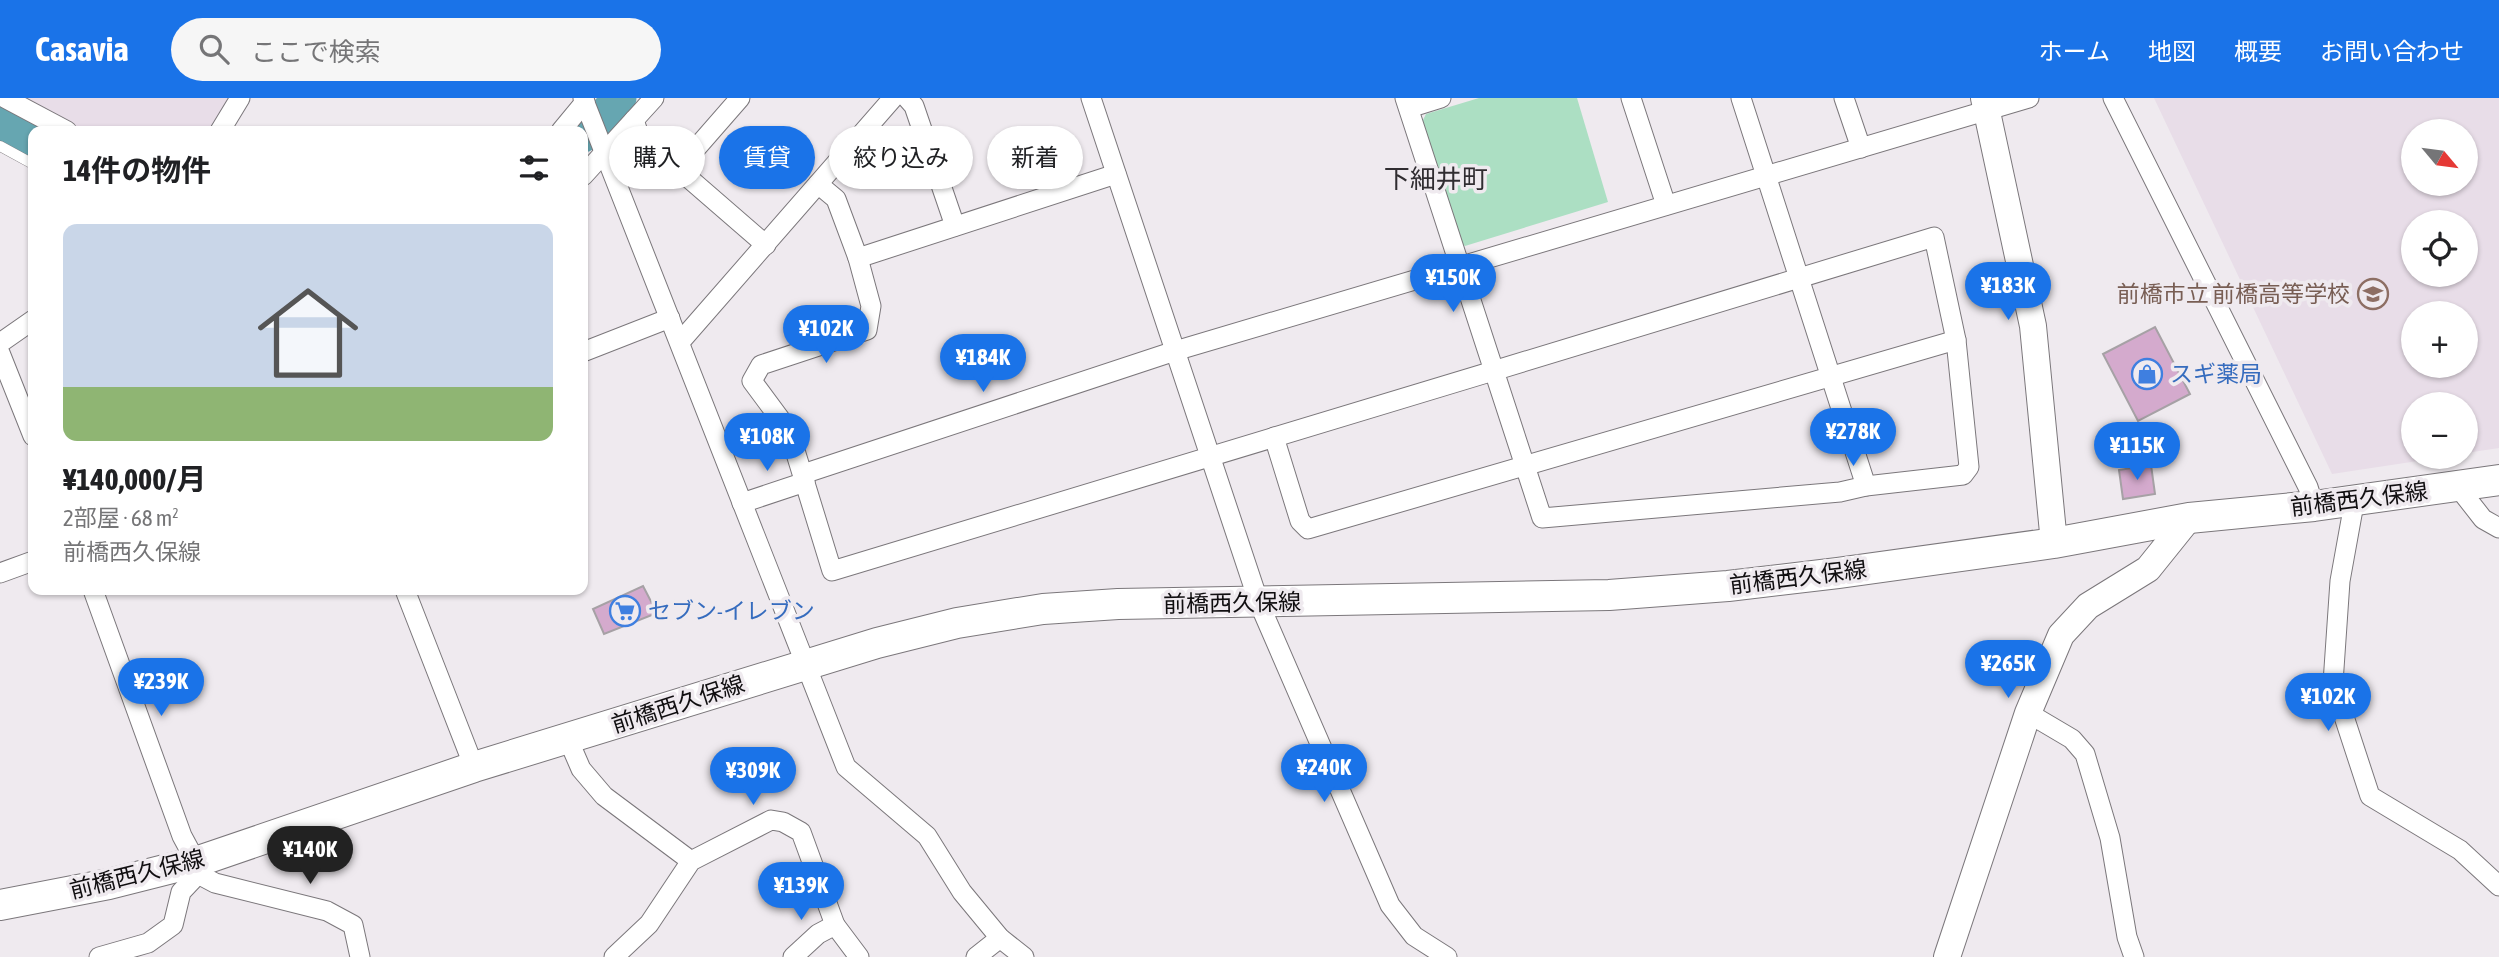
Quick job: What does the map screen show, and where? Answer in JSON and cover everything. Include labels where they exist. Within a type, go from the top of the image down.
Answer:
[{"type":"main road","name":"前橋西久保線","points":[[0,905],[197,868],[474,767],[804,664],[957,623],[1043,610],[1118,604],[1609,595],[1728,586],[2053,542],[2189,518],[2314,506],[2355,498],[2499,480]]},
{"type":"street","points":[[5,98],[58,126]]},
{"type":"street","points":[[223,126],[240,98]]},
{"type":"street","points":[[588,170],[603,150],[654,98]]},
{"type":"street","points":[[705,138],[740,98]]},
{"type":"street","points":[[680,342],[893,98]]},
{"type":"street","points":[[907,98],[914,106],[955,226]]},
{"type":"street","points":[[1091,98],[1259,603],[1390,905],[1414,936],[1447,957]]},
{"type":"street","points":[[818,184],[836,199],[858,258],[872,306],[867,330],[761,365],[752,381],[789,431],[832,571],[1210,456],[1493,371],[1934,237],[1956,340],[1969,467],[1963,475],[1866,486],[1840,492],[1542,518],[1493,371],[1459,267],[1407,103],[1441,98]]},
{"type":"street","points":[[1631,98],[1666,205]]},
{"type":"street","points":[[1741,98],[1866,486]]},
{"type":"street","points":[[1844,98],[1861,148]]},
{"type":"street","points":[[742,503],[804,478],[1175,351],[1861,148],[1985,104],[2029,98]]},
{"type":"street","points":[[2113,98],[2308,487],[2314,506]]},
{"type":"street","points":[[565,126],[585,103],[846,767],[928,836],[962,892],[1000,938],[1024,957]]},
{"type":"street","points":[[1985,104],[2033,326],[2053,542]]},
{"type":"street","points":[[634,120],[636,126]]},
{"type":"street","points":[[858,258],[1116,174]]},
{"type":"street","points":[[701,189],[766,244]]},
{"type":"street","points":[[588,350],[670,318]]},
{"type":"street","points":[[0,343],[28,323]]},
{"type":"street","points":[[1274,437],[1300,522],[1308,529],[1956,340]]},
{"type":"street","points":[[0,354],[28,424]]},
{"type":"street","points":[[2458,487],[2483,519],[2499,528]]},
{"type":"street","points":[[2355,498],[2340,581],[2333,683],[2370,796],[2460,850],[2499,886]]},
{"type":"street","points":[[1947,957],[2028,713],[2061,635],[2088,606],[2148,569],[2189,518]]},
{"type":"street","points":[[0,573],[28,563]]},
{"type":"street","points":[[95,595],[182,836],[197,868],[215,883],[327,911],[353,925],[360,957]]},
{"type":"street","points":[[407,595],[474,767]]},
{"type":"street","points":[[2028,713],[2072,738],[2085,754],[2110,838],[2127,937],[2134,957]]},
{"type":"street","points":[[568,739],[581,769],[604,796],[691,862]]},
{"type":"street","points":[[614,957],[649,924],[691,862],[771,820],[783,822],[801,832],[835,926],[859,957]]},
{"type":"street","points":[[99,957],[148,943],[173,925],[181,892],[197,868]]},
{"type":"street","points":[[793,957],[818,934],[835,926]]},
{"type":"street","points":[[976,957],[1000,938]]},
{"type":"lane","points":[[0,146],[28,161]]},
{"type":"shaded area","points":[[15,98],[232,98],[215,126],[68,126]]},
{"type":"shaded area","name":"前橋市立 前橋高等学校","points":[[2154,98],[2499,98],[2499,448],[2478,451],[2478,392],[2401,392],[2401,464],[2332,474]]},
{"type":"green space","points":[[1479,98],[1577,98],[1608,202],[1465,246],[1459,242],[1422,122],[1426,114]]},
{"type":"building","name":"スギ薬局","points":[[2155,327],[2190,394],[2138,421],[2103,354]]},
{"type":"building","points":[[2151,465],[2155,494],[2123,499],[2119,470]]},
{"type":"building","name":"セブン-イレブン","points":[[643,586],[657,613],[604,634],[593,609]]},
{"type":"waterway","points":[[588,131],[620,98]]},
{"type":"waterway","points":[[0,123],[28,138]]},
{"type":"place","name":"前橋市立 前橋高等学校","points":[[2373,294]]},
{"type":"place","name":"スギ薬局","points":[[2147,374]]},
{"type":"place","name":"セブン-イレブン","points":[[625,611]]},
{"type":"district","name":"下細井町","points":[[1436,179]]}]
